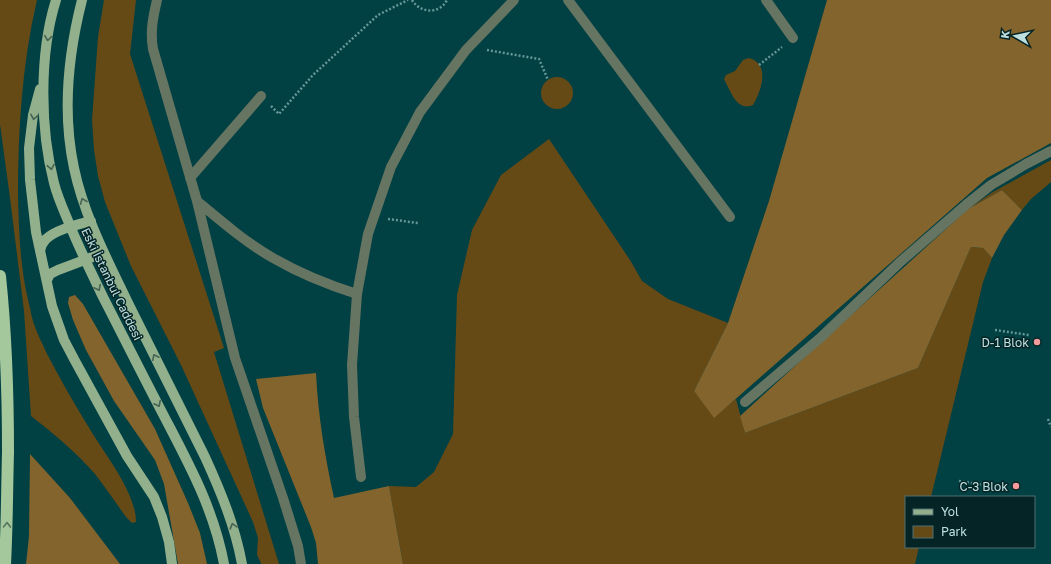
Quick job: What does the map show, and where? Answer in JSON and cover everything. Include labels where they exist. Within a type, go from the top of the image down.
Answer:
[{"type":"highway","points":[[0,276],[3,303],[8,404],[7,530],[5,564]]},
{"type":"main road","name":"Eski İstanbul Caddesi","points":[[56,0],[50,26],[45,65],[44,105],[48,155],[54,183],[60,203],[85,261],[198,482],[218,537],[224,564]]},
{"type":"main road","name":"Eski İstanbul Caddesi","points":[[82,0],[73,44],[67,116],[74,168],[80,193],[104,253],[208,464],[229,515],[242,564]]},
{"type":"main road","points":[[45,65],[34,115],[29,148],[32,205],[36,232],[52,306],[64,340],[102,412],[127,456],[154,497],[162,517],[169,542],[172,564]]},
{"type":"main road","points":[[40,250],[46,239],[91,220]]},
{"type":"main road","points":[[47,280],[50,274],[58,270],[104,253]]},
{"type":"street","points":[[157,0],[152,19],[151,40],[197,201],[235,358],[284,498],[298,546],[301,564]]},
{"type":"street","points":[[361,477],[354,417],[352,372],[356,294],[368,234],[391,166],[420,112],[469,47],[514,0]]},
{"type":"street","points":[[568,0],[730,217]]},
{"type":"street","points":[[766,0],[793,38]]},
{"type":"street","points":[[190,178],[261,96]]},
{"type":"street","points":[[745,402],[818,339],[899,263],[967,204],[991,185],[1026,164],[1051,152]]},
{"type":"street","points":[[197,201],[237,233],[272,258],[334,286],[356,294]]},
{"type":"path","points":[[261,96],[279,114],[313,75],[378,15],[408,0]]},
{"type":"path","points":[[412,0],[420,9],[427,11],[440,8],[447,0]]},
{"type":"path","points":[[759,65],[793,38]]},
{"type":"path","points":[[469,47],[539,59],[548,80]]},
{"type":"path","points":[[374,216],[418,223]]},
{"type":"path","points":[[995,330],[1029,335]]},
{"type":"path","points":[[1048,419],[1051,427]]},
{"type":"path","points":[[959,481],[990,486]]},
{"type":"green space","points":[[0,0],[37,0],[24,73],[18,171],[20,250],[32,319],[46,352],[62,382],[126,487],[135,511],[136,522],[132,523],[126,517],[95,474],[80,458],[31,416],[24,311],[0,124]]},
{"type":"green space","points":[[104,0],[136,0],[130,54],[224,348],[214,352],[279,564],[261,564],[257,555],[258,538],[253,522],[181,365],[131,266],[105,202],[98,176],[94,150],[92,120],[98,37]]},
{"type":"green space","points":[[749,58],[756,61],[760,66],[762,72],[761,86],[753,105],[743,106],[735,100],[724,79],[726,75],[735,71],[743,60]]},
{"type":"green space","points":[[554,77],[560,77],[569,81],[573,93],[569,105],[560,109],[554,109],[545,105],[541,96],[541,90],[545,81]]},
{"type":"green space","points":[[549,139],[630,260],[642,281],[668,299],[728,323],[694,391],[714,417],[736,399],[745,433],[918,368],[971,247],[983,248],[992,258],[983,282],[931,496],[905,496],[905,548],[919,548],[915,564],[403,564],[389,486],[416,487],[434,472],[453,434],[457,295],[472,230],[501,175]]},
{"type":"green space","points":[[1051,160],[1051,182],[1031,199],[1022,210],[1002,190],[968,209],[993,192]]},
{"type":"shaded area","points":[[827,0],[1051,0],[1051,143],[987,178],[714,418],[694,391],[728,323],[769,201]]},
{"type":"shaded area","points":[[1002,190],[1022,210],[1004,235],[992,258],[983,248],[971,247],[918,368],[745,433],[740,416],[968,209]]},
{"type":"shaded area","points":[[75,295],[83,304],[155,429],[200,533],[207,564],[178,564],[164,484],[155,460],[114,401],[86,350],[73,320],[68,303],[69,297]]},
{"type":"shaded area","points":[[316,373],[322,436],[334,498],[389,486],[403,564],[318,564],[316,543],[311,527],[263,408],[256,379]]},
{"type":"shaded area","points":[[30,454],[70,498],[120,564],[26,564],[29,536]]},
{"type":"place","name":"D-1 Blok","points":[[1037,342]]},
{"type":"place","name":"C-3 Blok","points":[[1016,486]]}]
